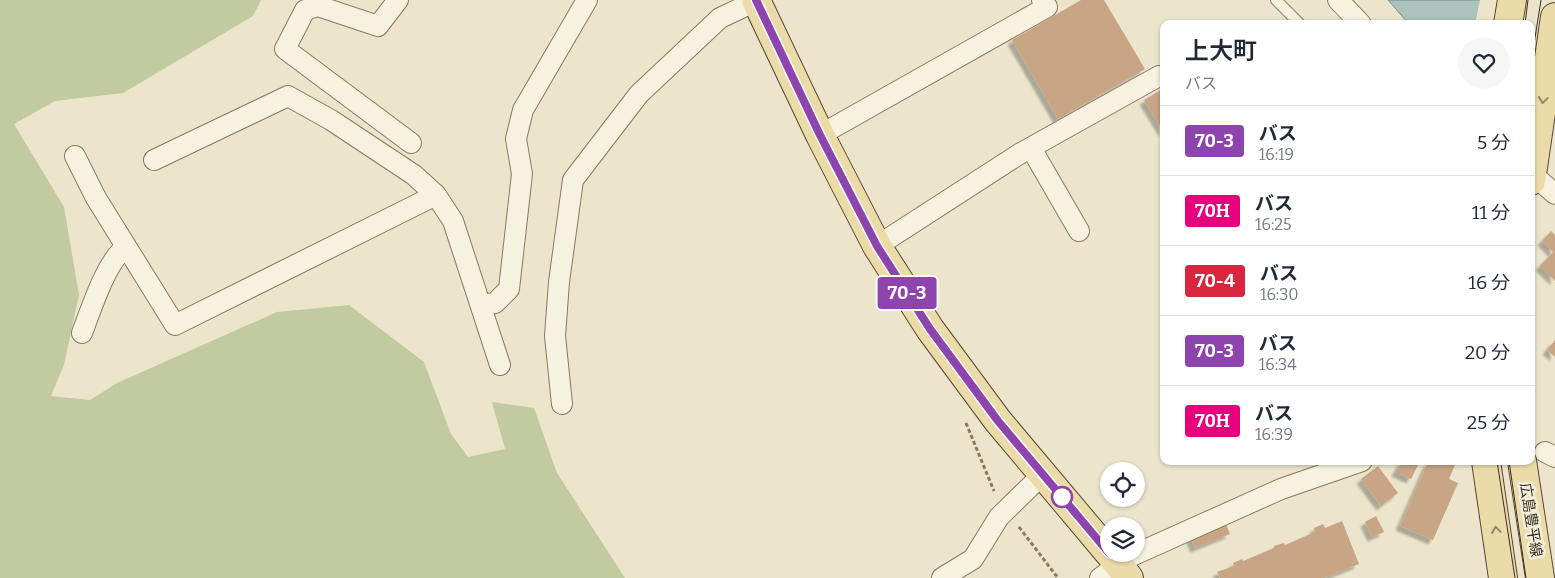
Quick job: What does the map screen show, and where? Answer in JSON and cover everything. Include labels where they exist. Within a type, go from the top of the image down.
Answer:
[{"type":"main road","points":[[756,0],[820,135],[877,246],[930,329],[998,421],[1043,474],[1113,565]]},
{"type":"main road","points":[[1509,20],[1512,0]]},
{"type":"main road","points":[[1535,156],[1555,17]]},
{"type":"main road","name":"広島豊平線","points":[[1540,578],[1541,457]]},
{"type":"main road","points":[[1487,465],[1503,578]]},
{"type":"street","points":[[398,0],[378,26],[318,6],[305,10],[285,49],[411,143]]},
{"type":"street","points":[[481,305],[495,303],[509,289],[522,174],[516,139],[523,110],[587,0]]},
{"type":"street","points":[[562,404],[555,336],[559,282],[573,180],[638,94],[720,18],[756,0]]},
{"type":"street","points":[[820,135],[1047,7],[1042,0]]},
{"type":"street","points":[[1338,0],[1356,20]]},
{"type":"street","points":[[877,246],[1031,148],[1159,76]]},
{"type":"street","points":[[154,160],[288,96],[331,120],[414,174],[436,195],[453,221],[500,365]]},
{"type":"street","points":[[1031,148],[1079,231]]},
{"type":"street","points":[[75,156],[96,198],[175,325],[436,195]]},
{"type":"street","points":[[1535,178],[1555,194]]},
{"type":"street","points":[[82,333],[113,261],[118,252],[126,247]]},
{"type":"street","points":[[1113,565],[1281,490],[1351,465]]},
{"type":"street","points":[[942,578],[973,560],[999,517],[1043,474]]},
{"type":"lane","points":[[1276,0],[1296,20]]},
{"type":"green space","points":[[0,0],[261,0],[253,16],[123,93],[55,101],[14,124],[64,207],[79,295],[64,365],[51,396],[90,400],[117,383],[277,312],[349,305],[424,362],[451,434],[468,457],[505,449],[492,402],[534,408],[557,473],[625,578],[0,578]]},
{"type":"water","points":[[1388,0],[1481,0],[1504,20],[1406,20]]},
{"type":"pier","points":[[1480,0],[1484,0],[1506,20],[1476,20]]},
{"type":"building","points":[[1081,0],[1104,0],[1145,69],[1058,119],[1012,40]]},
{"type":"building","points":[[1160,90],[1160,126],[1144,100]]},
{"type":"building","points":[[1551,231],[1555,235],[1555,281],[1540,266],[1553,252],[1542,241]]},
{"type":"building","points":[[1555,340],[1555,357],[1547,350]]},
{"type":"building","points":[[1400,465],[1418,465],[1411,479],[1396,472]]},
{"type":"building","points":[[1427,465],[1455,465],[1449,479],[1458,483],[1433,540],[1400,526]]},
{"type":"building","points":[[1378,466],[1398,493],[1381,506],[1361,479]]},
{"type":"building","points":[[1376,516],[1384,532],[1372,537],[1365,522]]},
{"type":"building","points":[[1342,521],[1359,564],[1324,578],[1220,578],[1217,572],[1234,566],[1233,563],[1242,559],[1243,561],[1274,548],[1274,546],[1284,543],[1285,545],[1315,532],[1314,528],[1323,524],[1325,528]]},
{"type":"building","points":[[1225,522],[1230,534],[1195,548],[1190,536]]},
{"type":"tram line","points":[[1526,20],[1528,0]]},
{"type":"tram line","points":[[1535,38],[1541,0]]},
{"type":"tram line","points":[[1498,465],[1515,578]]},
{"type":"tram line","points":[[1510,465],[1526,578]]},
{"type":"bus line","name":"70-3","points":[[756,0],[820,135],[877,246],[930,329],[998,421],[1100,542]]}]
